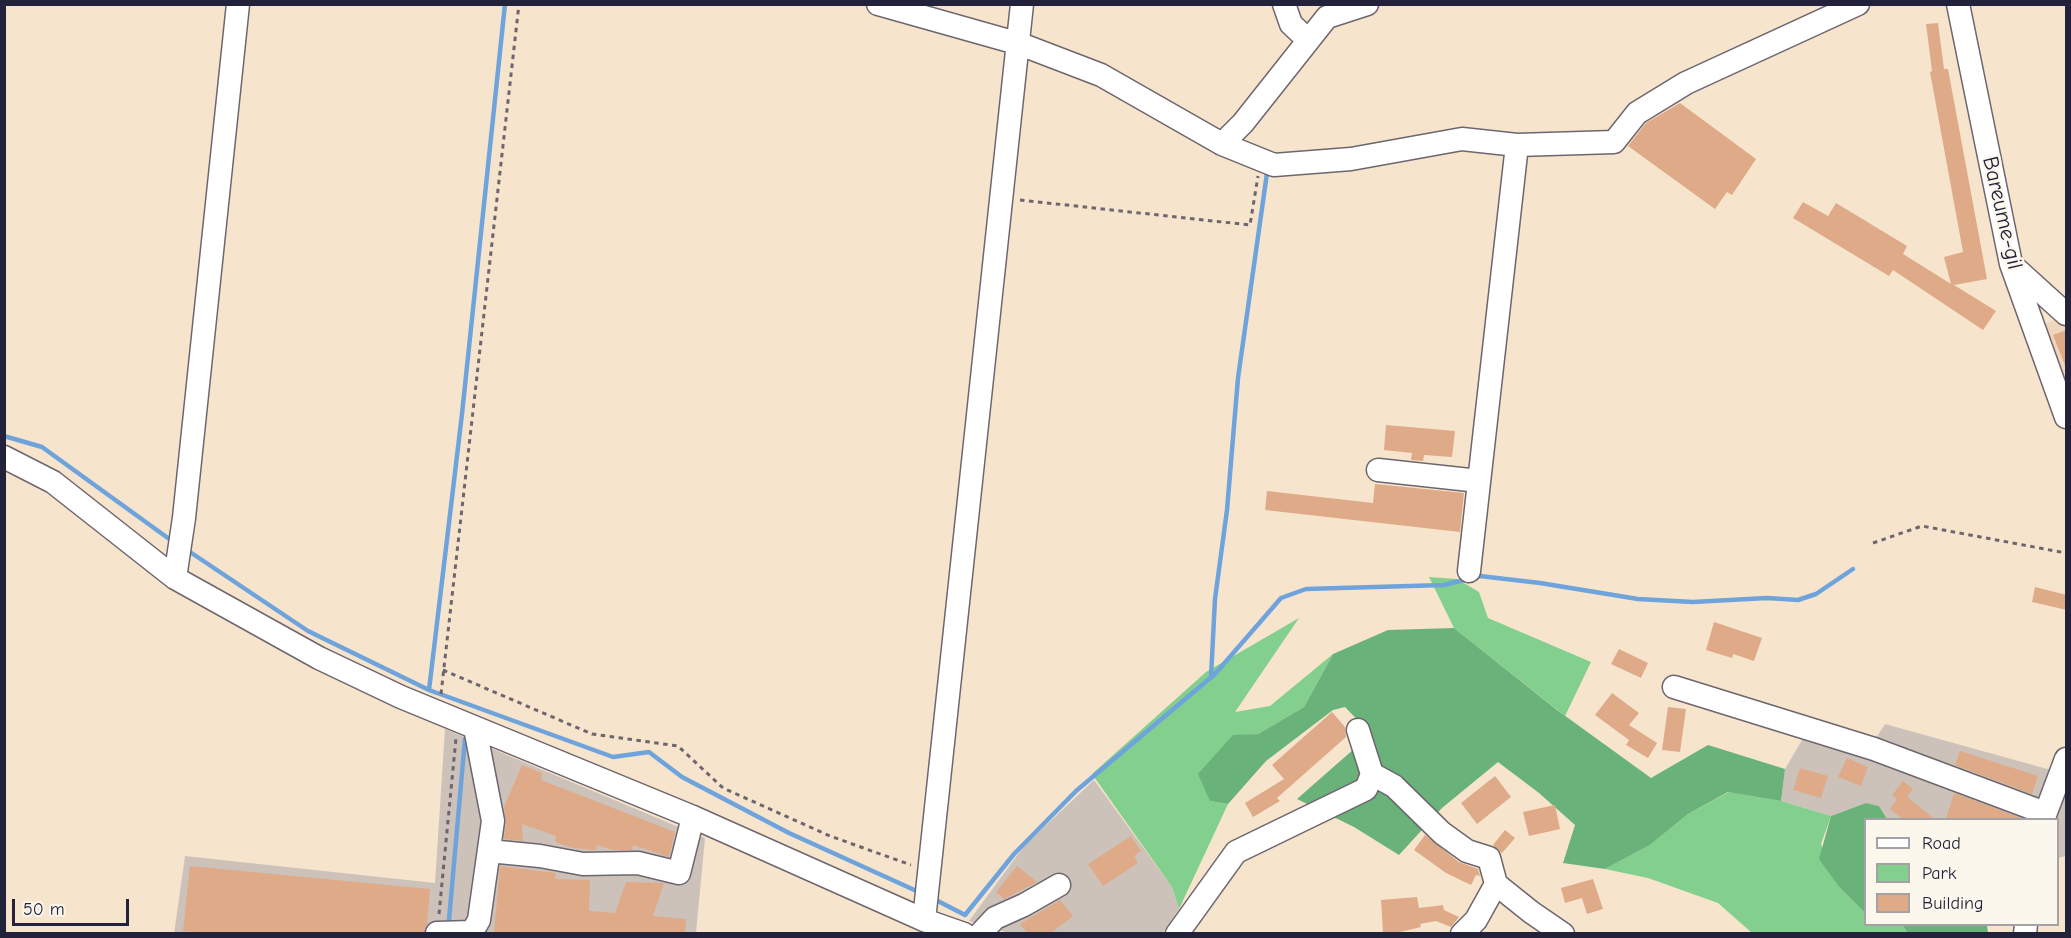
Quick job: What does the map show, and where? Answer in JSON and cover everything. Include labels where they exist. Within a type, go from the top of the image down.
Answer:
[{"type":"street","points":[[177,570],[238,4]]},
{"type":"street","points":[[879,4],[1020,44],[1101,75],[1222,144],[1274,165],[1352,159],[1462,139],[1517,145],[1614,142],[1637,113],[1686,83],[1858,4]]},
{"type":"street","points":[[927,896],[1020,44],[1022,4]]},
{"type":"street","points":[[1284,4],[1291,24],[1308,40]]},
{"type":"street","points":[[1222,144],[1243,123],[1327,17],[1367,4]]},
{"type":"street","name":"Bareume-gil","points":[[1958,4],[2011,264],[2067,417]]},
{"type":"street","points":[[1469,571],[1517,145]]},
{"type":"street","points":[[2011,264],[2067,314]]},
{"type":"street","points":[[4,457],[53,482],[177,570],[319,658],[466,724],[693,818],[927,896],[957,932]]},
{"type":"street","points":[[1378,470],[1479,481]]},
{"type":"street","points":[[1674,687],[1874,749],[2044,816],[2067,759]]},
{"type":"street","points":[[437,933],[472,932],[479,920],[489,851],[493,821],[466,724]]},
{"type":"street","points":[[1178,933],[1236,852],[1366,789],[1372,774],[1358,730]]},
{"type":"street","points":[[1372,774],[1394,786],[1442,833],[1467,851],[1489,858],[1496,884],[1531,912],[1563,933]]},
{"type":"street","points":[[489,851],[540,856],[583,864],[638,863],[679,873],[693,818]]},
{"type":"street","points":[[1462,933],[1476,920],[1496,884]]},
{"type":"street","points":[[980,933],[995,918],[1059,885]]},
{"type":"path","points":[[441,695],[519,4]]},
{"type":"path","points":[[1003,199],[1250,225],[1258,175]]},
{"type":"path","points":[[1873,543],[1922,526],[2067,553]]},
{"type":"path","points":[[443,670],[592,734],[678,746],[723,788],[830,836],[927,896]]},
{"type":"path","points":[[437,933],[466,724]]},
{"type":"shaded area","points":[[2062,317],[2066,321],[2066,384],[2042,325]]},
{"type":"shaded area","points":[[1812,723],[1873,743],[1885,724],[2051,770],[2037,818],[1886,818],[1879,806],[1866,803],[1831,816],[1781,801],[1785,769]]},
{"type":"shaded area","points":[[445,729],[705,838],[696,933],[174,934],[185,856],[435,883]]},
{"type":"shaded area","points":[[1094,780],[1172,887],[1179,909],[1163,933],[1008,933],[969,921],[1024,846]]},
{"type":"shaded area","points":[[2066,787],[2066,856],[2059,858],[2059,818],[2057,818]]},
{"type":"green space","points":[[1429,577],[1457,579],[1479,592],[1488,618],[1591,662],[1565,716],[1454,628]]},
{"type":"green space","points":[[1299,618],[1235,712],[1270,706],[1333,654],[1304,707],[1258,734],[1233,736],[1210,801],[1228,804],[1179,909],[1172,887],[1092,774],[1206,672]]},
{"type":"green space","points":[[1454,628],[1557,710],[1651,778],[1708,745],[1785,769],[1781,801],[1728,792],[1688,814],[1650,845],[1605,869],[1563,863],[1575,825],[1539,793],[1498,762],[1442,808],[1399,855],[1354,827],[1297,799],[1371,734],[1345,707],[1333,710],[1266,761],[1228,804],[1210,801],[1198,774],[1233,735],[1258,734],[1304,707],[1333,654],[1388,630]]},
{"type":"green space","points":[[1729,792],[1781,801],[1831,816],[1821,844],[1840,888],[1864,912],[1864,926],[1903,926],[1908,933],[1752,933],[1718,903],[1648,878],[1605,869],[1650,845],[1688,814]]},
{"type":"green space","points":[[1866,803],[1879,806],[1886,818],[1864,818],[1864,912],[1840,888],[1819,859],[1831,816]]},
{"type":"green space","points":[[1903,926],[1987,926],[1988,933],[1908,933]]},
{"type":"building","points":[[1938,23],[1944,69],[1948,69],[1987,279],[1954,285],[1996,311],[1983,330],[1893,270],[1889,276],[1793,218],[1803,202],[1828,216],[1836,203],[1907,246],[1903,254],[1951,284],[1944,257],[1963,252],[1930,72],[1932,71],[1926,24]]},
{"type":"building","points":[[1680,103],[1756,159],[1732,195],[1727,192],[1715,209],[1628,146],[1646,123]]},
{"type":"building","points":[[2067,330],[2067,368],[2066,368],[2053,335]]},
{"type":"building","points":[[1386,425],[1455,431],[1452,457],[1424,455],[1423,461],[1411,460],[1412,453],[1384,450]]},
{"type":"building","points":[[1375,484],[1464,493],[1460,532],[1265,510],[1267,491],[1373,503]]},
{"type":"building","points":[[2035,587],[2067,595],[2067,610],[2032,602]]},
{"type":"building","points":[[1714,622],[1762,638],[1754,661],[1733,654],[1732,658],[1706,650]]},
{"type":"building","points":[[1619,649],[1648,663],[1641,678],[1611,664]]},
{"type":"building","points":[[1612,693],[1639,713],[1629,725],[1657,743],[1648,758],[1626,745],[1629,740],[1595,715]]},
{"type":"building","points":[[1668,707],[1686,709],[1680,752],[1662,750]]},
{"type":"building","points":[[1332,712],[1345,727],[1346,737],[1277,798],[1280,801],[1253,817],[1245,803],[1284,779],[1272,765]]},
{"type":"building","points":[[1960,751],[2038,776],[2032,794],[1955,765]]},
{"type":"building","points":[[1847,758],[1868,767],[1861,786],[1838,777]]},
{"type":"building","points":[[522,765],[542,773],[541,780],[675,832],[669,857],[633,845],[632,850],[613,850],[597,845],[596,850],[573,848],[555,842],[556,836],[522,824],[523,841],[504,839],[506,823],[504,807]]},
{"type":"building","points":[[1800,768],[1828,776],[1821,798],[1793,790]]},
{"type":"building","points":[[1495,776],[1511,797],[1477,824],[1461,803]]},
{"type":"building","points":[[1903,781],[1913,789],[1907,797],[1934,818],[1902,818],[1890,809],[1897,799],[1892,795]]},
{"type":"building","points":[[1954,793],[2021,818],[1946,818]]},
{"type":"building","points":[[1555,805],[1560,829],[1529,836],[1523,812]]},
{"type":"building","points":[[1505,830],[1515,838],[1502,853],[1493,845]]},
{"type":"building","points":[[1425,835],[1459,862],[1478,869],[1480,876],[1476,875],[1471,885],[1446,873],[1414,850]]},
{"type":"building","points":[[1131,836],[1141,851],[1134,856],[1138,863],[1103,886],[1088,864]]},
{"type":"building","points":[[190,866],[430,889],[427,925],[424,933],[183,931]]},
{"type":"building","points":[[500,866],[556,873],[555,879],[590,880],[589,911],[615,913],[626,882],[664,883],[653,916],[686,919],[685,933],[494,933]]},
{"type":"building","points":[[1017,866],[1037,882],[1004,899],[996,892]]},
{"type":"building","points":[[1593,879],[1603,909],[1587,914],[1582,898],[1565,903],[1561,888]]},
{"type":"building","points":[[1417,897],[1419,908],[1443,905],[1444,910],[1459,917],[1451,927],[1436,921],[1396,933],[1383,933],[1381,900]]},
{"type":"building","points":[[1060,900],[1073,916],[1051,933],[1028,933],[1020,924]]},
{"type":"waterway","points":[[429,690],[462,414],[505,4]]},
{"type":"waterway","points":[[1211,677],[1215,599],[1227,510],[1238,378],[1267,173]]},
{"type":"waterway","points":[[4,436],[42,447],[172,541]]},
{"type":"waterway","points":[[187,550],[308,631],[429,690],[613,757],[649,752],[682,777],[789,833],[921,893]]},
{"type":"waterway","points":[[934,899],[965,915],[1014,854],[1076,791],[1215,674],[1281,598],[1306,589],[1444,585],[1480,576],[1638,599],[1693,602],[1767,598],[1798,600],[1816,594],[1853,569]]},
{"type":"waterway","points":[[449,920],[465,739]]}]
